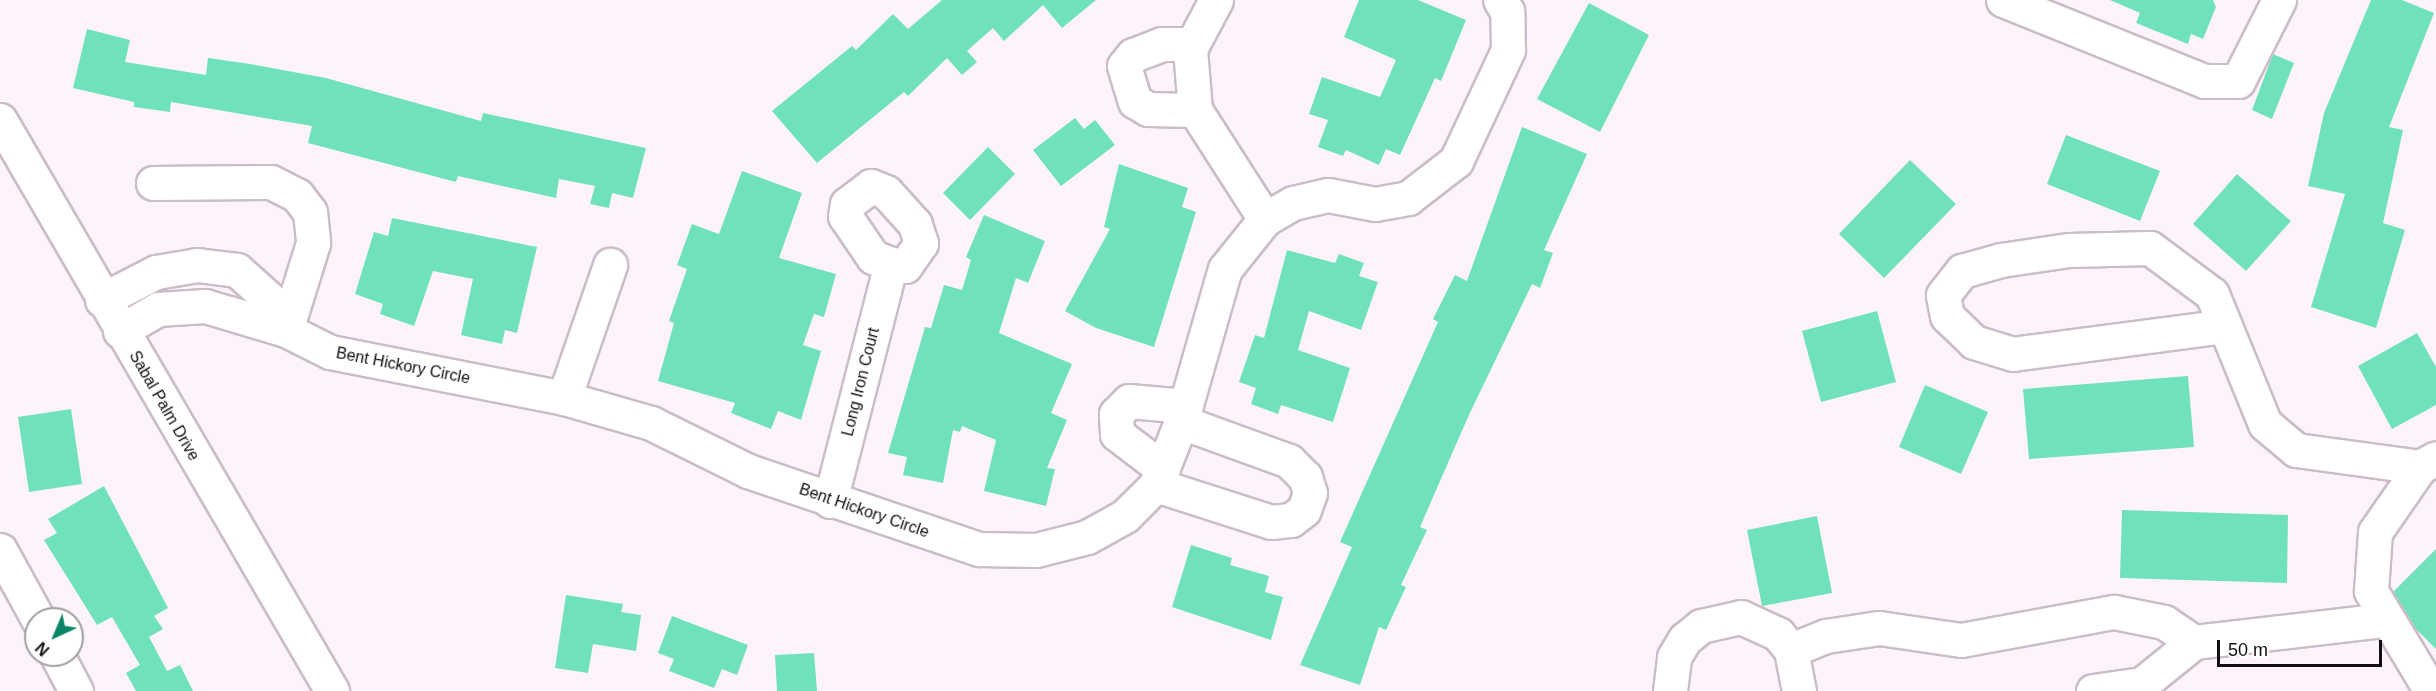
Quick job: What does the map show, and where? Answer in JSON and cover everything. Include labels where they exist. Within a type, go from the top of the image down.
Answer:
[{"type":"street","points":[[1216,0],[1192,44],[1189,81],[1196,110],[1265,219]]},
{"type":"street","name":"Bent Hickory Circle","points":[[120,331],[179,304],[205,306],[286,330],[330,352],[564,399],[651,423],[748,471],[830,501],[980,549],[1036,550],[1087,537],[1125,516],[1159,477],[1184,414],[1225,269],[1265,219],[1293,203],[1328,195],[1375,204],[1408,198],[1438,180],[1456,161],[1508,50],[1507,11],[1500,0]]},
{"type":"street","points":[[2002,0],[2204,81],[2238,81],[2279,0]]},
{"type":"street","points":[[1192,44],[1162,44],[1133,55],[1124,66],[1135,101],[1148,109],[1196,110]]},
{"type":"street","name":"Sabal Palm Drive","points":[[0,120],[120,331],[332,691]]},
{"type":"street","points":[[153,183],[271,182],[297,195],[310,212],[313,243],[286,330]]},
{"type":"street","points":[[2225,326],[2013,354],[1974,342],[1947,316],[1943,295],[1962,270],[2001,260],[2069,250],[2150,248],[2212,294],[2265,424],[2296,450],[2428,462]]},
{"type":"street","name":"Long Iron Court","points":[[830,501],[891,264]]},
{"type":"street","points":[[102,300],[156,272],[196,265],[237,270],[277,306],[286,330]]},
{"type":"street","points":[[564,399],[610,266]]},
{"type":"street","points":[[1129,401],[1184,414],[1289,461],[1305,477],[1310,493],[1304,510],[1291,520],[1271,522],[1159,477],[1117,434],[1116,414],[1129,401]]},
{"type":"street","points":[[2428,462],[2375,532],[2371,591],[2385,620],[2431,691]]},
{"type":"street","points":[[0,550],[31,607]]},
{"type":"street","points":[[1791,650],[1826,636],[1879,628],[1961,640],[2114,612],[2164,622],[2194,642]]},
{"type":"street","points":[[1670,691],[1674,657],[1685,639],[1720,618],[1761,623],[1791,650],[1800,691]]},
{"type":"street","points":[[2093,691],[2142,684],[2194,642],[2385,620]]},
{"type":"street","points":[[63,667],[76,691]]},
{"type":"building","points":[[942,0],[1096,0],[1062,28],[1043,5],[1004,41],[993,28],[967,51],[977,62],[962,75],[947,58],[908,96],[904,92],[817,163],[772,111],[852,46],[856,50],[893,14],[908,29]]},
{"type":"building","points":[[1359,0],[1418,0],[1466,20],[1441,81],[1435,78],[1400,155],[1386,149],[1379,165],[1346,150],[1343,156],[1318,147],[1328,120],[1309,114],[1322,77],[1380,97],[1396,60],[1344,37]]},
{"type":"building","points":[[2110,0],[2213,0],[2216,7],[2203,39],[2191,34],[2188,44],[2136,23],[2140,13]]},
{"type":"building","points":[[2371,0],[2402,0],[2434,13],[2389,127],[2403,130],[2383,223],[2405,230],[2376,328],[2311,307],[2345,194],[2308,186],[2324,113]]},
{"type":"building","points":[[1589,3],[1649,35],[1600,132],[1537,99]]},
{"type":"building","points":[[87,29],[130,40],[125,62],[206,75],[208,58],[250,64],[326,78],[481,121],[483,113],[646,148],[633,198],[612,193],[609,208],[590,204],[595,186],[559,179],[556,198],[458,176],[456,182],[308,143],[312,126],[171,102],[170,112],[134,107],[134,102],[73,88]]},
{"type":"building","points":[[2273,54],[2294,63],[2272,119],[2252,110]]},
{"type":"building","points":[[1075,118],[1084,129],[1095,120],[1115,145],[1061,186],[1033,150]]},
{"type":"building","points":[[1522,127],[1587,154],[1544,250],[1553,253],[1540,288],[1532,284],[1468,417],[1420,527],[1427,530],[1401,585],[1406,587],[1386,630],[1379,627],[1360,685],[1300,665],[1352,547],[1340,542],[1438,322],[1433,319],[1455,275],[1467,281]]},
{"type":"building","points":[[2066,135],[2160,171],[2140,221],[2047,184]]},
{"type":"building","points":[[988,147],[1015,174],[970,220],[943,193]]},
{"type":"building","points":[[1910,160],[1956,204],[1884,278],[1839,234]]},
{"type":"building","points":[[1119,164],[1188,188],[1182,207],[1196,212],[1154,347],[1096,328],[1065,311],[1110,229],[1104,227]]},
{"type":"building","points":[[742,171],[802,193],[779,258],[836,274],[824,317],[814,314],[803,345],[821,351],[801,420],[778,411],[771,429],[731,413],[735,403],[658,381],[674,323],[669,321],[687,269],[677,265],[692,224],[719,234]]},
{"type":"building","points":[[2237,174],[2291,221],[2246,271],[2193,224]]},
{"type":"building","points":[[984,215],[1045,241],[1028,283],[1016,278],[999,333],[1072,364],[1051,413],[1067,420],[1047,468],[1055,469],[1046,506],[984,491],[996,440],[962,426],[960,432],[953,430],[943,483],[903,475],[907,457],[888,453],[925,327],[931,328],[944,285],[962,290],[971,260],[966,257]]},
{"type":"building","points":[[392,218],[537,247],[517,333],[505,330],[502,344],[461,335],[473,279],[433,271],[414,326],[380,314],[383,304],[355,294],[374,232],[388,236]]},
{"type":"building","points":[[1287,250],[1335,263],[1339,254],[1364,263],[1359,276],[1378,282],[1361,330],[1309,311],[1298,350],[1350,368],[1333,422],[1281,405],[1278,414],[1251,404],[1256,388],[1239,382],[1255,335],[1264,338]]},
{"type":"building","points":[[1877,311],[1896,382],[1821,402],[1802,331]]},
{"type":"building","points":[[2417,333],[2436,367],[2436,405],[2392,429],[2358,366]]},
{"type":"building","points":[[2188,376],[2194,447],[2029,459],[2023,389]]},
{"type":"building","points":[[1925,385],[1988,412],[1961,474],[1899,447]]},
{"type":"building","points":[[71,409],[82,484],[29,492],[18,417]]},
{"type":"building","points":[[104,486],[168,608],[154,616],[163,629],[149,637],[167,671],[180,665],[193,691],[136,691],[126,673],[140,665],[112,617],[97,625],[44,540],[57,533],[48,519]]},
{"type":"building","points":[[2122,510],[2288,515],[2287,583],[2120,578]]},
{"type":"building","points":[[1817,516],[1832,593],[1762,606],[1747,530]]},
{"type":"building","points":[[1191,545],[1232,558],[1230,565],[1269,576],[1265,592],[1283,597],[1271,640],[1172,607]]},
{"type":"building","points":[[2436,549],[2436,649],[2416,629],[2393,592]]},
{"type":"building","points":[[566,595],[623,604],[621,612],[641,615],[636,651],[593,644],[588,673],[555,668]]},
{"type":"building","points":[[672,616],[748,645],[737,675],[722,669],[714,688],[669,671],[674,659],[658,653]]},
{"type":"building","points":[[814,653],[817,691],[777,691],[775,655]]}]
